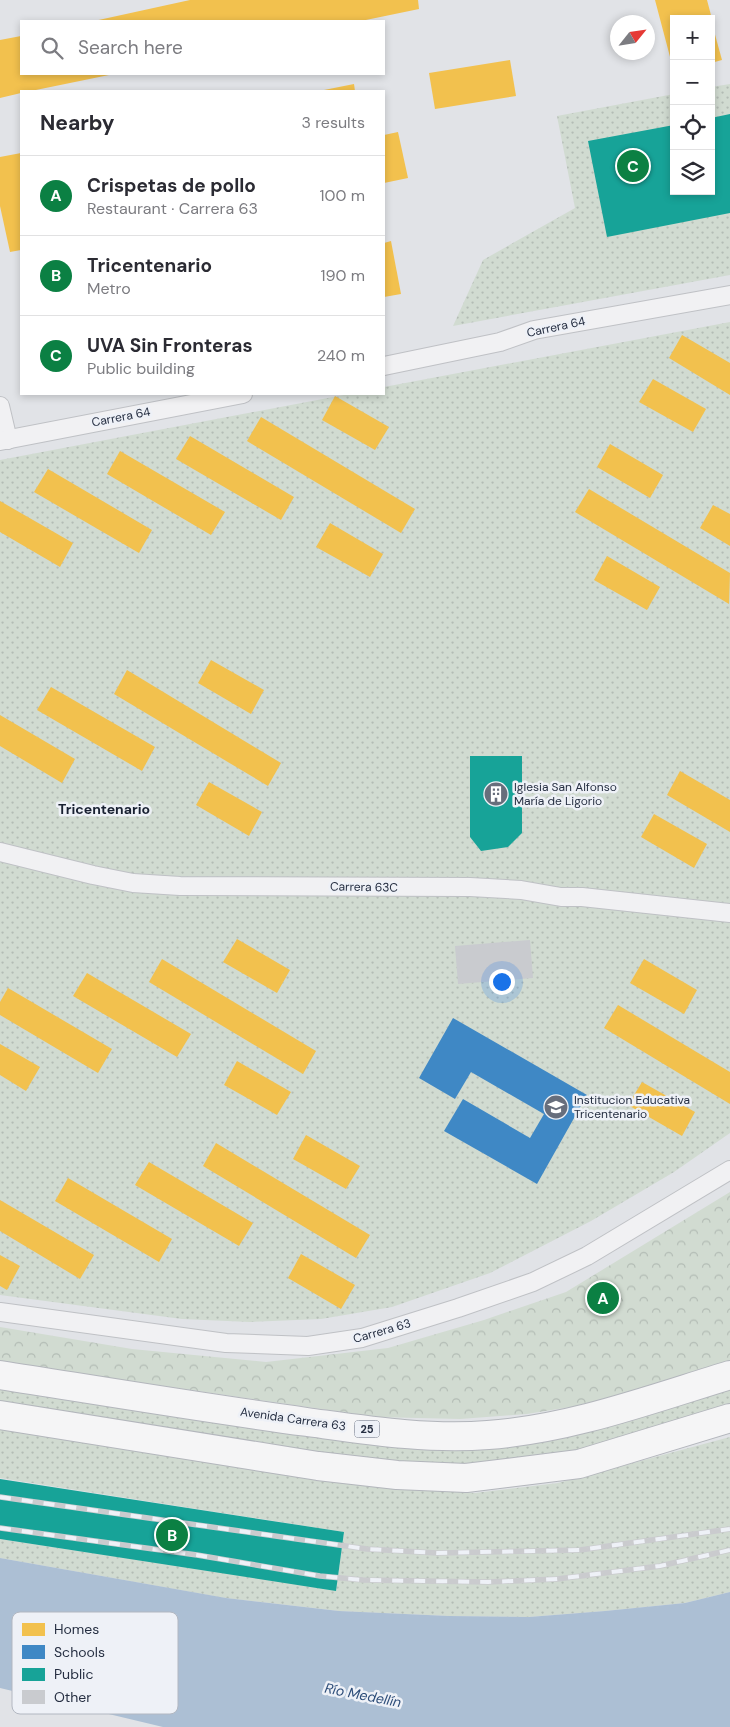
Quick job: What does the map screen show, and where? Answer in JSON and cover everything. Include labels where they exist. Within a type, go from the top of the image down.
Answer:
[{"type":"highway","name":"Avenida Carrera 63","points":[[0,1375],[331,1425],[432,1435],[477,1436],[530,1431],[582,1419],[730,1375]]},
{"type":"highway","points":[[0,1416],[318,1466],[397,1475],[466,1478],[528,1472],[579,1464],[730,1418]]},
{"type":"street","name":"Carrera 64","points":[[385,366],[500,342],[534,330],[730,295]]},
{"type":"street","name":"Carrera 64","points":[[4,440],[237,395]]},
{"type":"street","points":[[0,406],[4,440]]},
{"type":"street","name":"Carrera 63C","points":[[0,852],[133,883],[180,886],[470,887],[521,890],[561,898],[582,897],[730,913]]},
{"type":"street","name":"Carrera 63","points":[[0,1312],[226,1343],[308,1346],[362,1338],[533,1282],[587,1256],[730,1170]]},
{"type":"green space","points":[[730,84],[730,275],[453,326],[483,260],[575,208],[557,116],[670,95],[670,195],[715,195],[715,86]]},
{"type":"green space","points":[[730,322],[730,1133],[674,1172],[591,1221],[490,1273],[392,1307],[321,1319],[250,1322],[182,1319],[0,1295],[0,460],[344,395],[385,395],[385,387]]},
{"type":"green space","points":[[730,1192],[730,1361],[589,1404],[527,1414],[460,1419],[376,1417],[0,1362],[0,1327],[132,1349],[266,1362],[388,1348],[484,1320],[566,1292]]},
{"type":"green space","points":[[730,1384],[730,1410],[592,1447],[533,1460],[462,1467],[384,1463],[0,1402],[0,1385],[392,1443]]},
{"type":"green space","points":[[0,1428],[361,1482],[475,1493],[558,1483],[730,1437],[730,1592],[685,1603],[529,1617],[449,1616],[339,1611],[225,1598],[0,1558],[0,1539],[336,1590],[344,1532],[0,1478]]},
{"type":"water","name":"Río Medellín","points":[[0,1558],[226,1598],[339,1611],[449,1616],[529,1617],[685,1603],[730,1592],[730,1727],[163,1727],[109,1714],[178,1714],[178,1612],[12,1612],[12,1691],[0,1688]]},
{"type":"building: Homes","points":[[190,0],[418,0],[419,9],[366,20],[99,20]]},
{"type":"building: Homes","points":[[655,0],[707,0],[711,15],[670,15],[670,57]]},
{"type":"building: Homes","points":[[715,35],[722,60],[715,62]]},
{"type":"building: Homes","points":[[20,36],[20,75],[109,75],[36,90],[20,90],[20,93],[0,98],[0,40]]},
{"type":"building: Homes","points":[[510,60],[516,96],[435,109],[429,73]]},
{"type":"building: Homes","points":[[354,84],[355,90],[324,90]]},
{"type":"building: Homes","points":[[398,132],[408,178],[385,183],[385,135]]},
{"type":"building: Homes","points":[[20,153],[20,250],[10,252],[0,206],[0,157]]},
{"type":"building: Homes","points":[[391,241],[401,294],[385,297],[385,243]]},
{"type":"building: Homes","points":[[682,335],[730,363],[730,395],[669,358]]},
{"type":"building: Homes","points":[[653,379],[706,409],[693,432],[639,402]]},
{"type":"building: Homes","points":[[335,396],[389,427],[375,450],[322,420]]},
{"type":"building: Homes","points":[[261,417],[415,509],[401,533],[247,441]]},
{"type":"building: Homes","points":[[190,436],[294,497],[281,520],[176,459]]},
{"type":"building: Homes","points":[[610,444],[663,475],[650,498],[597,467]]},
{"type":"building: Homes","points":[[120,451],[225,512],[211,535],[107,474]]},
{"type":"building: Homes","points":[[48,469],[152,530],[139,553],[34,492]]},
{"type":"building: Homes","points":[[589,489],[730,573],[729,604],[575,512]]},
{"type":"building: Homes","points":[[0,501],[73,543],[60,567],[0,532]]},
{"type":"building: Homes","points":[[713,505],[730,514],[730,546],[700,528]]},
{"type":"building: Homes","points":[[330,523],[383,554],[370,577],[316,547]]},
{"type":"building: Homes","points":[[607,556],[660,587],[647,610],[594,580]]},
{"type":"building: Homes","points":[[211,660],[264,690],[251,714],[198,683]]},
{"type":"building: Homes","points":[[127,670],[281,763],[268,786],[114,694]]},
{"type":"building: Homes","points":[[51,687],[155,747],[142,771],[37,710]]},
{"type":"building: Homes","points":[[0,715],[75,759],[62,783],[0,746]]},
{"type":"building: Homes","points":[[680,771],[730,800],[730,832],[667,795]]},
{"type":"building: Homes","points":[[209,782],[262,812],[249,836],[196,805]]},
{"type":"building: Homes","points":[[654,814],[707,844],[694,868],[641,837]]},
{"type":"building: Homes","points":[[237,939],[290,970],[277,993],[223,962]]},
{"type":"building: Homes","points":[[162,959],[316,1051],[303,1074],[149,982]]},
{"type":"building: Homes","points":[[644,959],[697,990],[684,1014],[630,983]]},
{"type":"building: Homes","points":[[87,973],[191,1034],[177,1057],[73,996]]},
{"type":"building: Homes","points":[[8,988],[112,1049],[98,1073],[0,1015],[0,1002]]},
{"type":"building: Homes","points":[[618,1005],[730,1072],[730,1104],[604,1028]]},
{"type":"building: Homes","points":[[0,1044],[40,1067],[26,1091],[0,1075]]},
{"type":"building: Homes","points":[[237,1061],[291,1092],[277,1115],[224,1085]]},
{"type":"building: Homes","points":[[642,1082],[695,1112],[682,1136],[628,1105]]},
{"type":"building: Homes","points":[[306,1135],[360,1166],[346,1189],[293,1159]]},
{"type":"building: Homes","points":[[216,1143],[370,1235],[356,1258],[203,1166]]},
{"type":"building: Homes","points":[[149,1162],[253,1223],[239,1246],[135,1185]]},
{"type":"building: Homes","points":[[68,1178],[172,1239],[159,1262],[55,1201]]},
{"type":"building: Homes","points":[[0,1200],[94,1255],[80,1279],[0,1231]]},
{"type":"building: Homes","points":[[301,1254],[355,1285],[341,1309],[288,1278]]},
{"type":"building: Homes","points":[[0,1255],[20,1266],[7,1290],[0,1286]]},
{"type":"building: Schools","name":"Institucion Educativa Tricentenario","points":[[453,1018],[587,1095],[537,1184],[444,1131],[463,1099],[530,1138],[544,1114],[471,1072],[455,1099],[419,1078]]},
{"type":"building: Public","points":[[730,114],[730,213],[607,237],[588,141],[670,126],[670,195],[715,195],[715,117]]},
{"type":"building: Public","name":"Iglesia San Alfonso María de Ligorio","points":[[470,756],[522,756],[522,833],[508,847],[481,851],[470,837]]},
{"type":"building: Public","points":[[0,1479],[344,1532],[336,1591],[0,1539]]},
{"type":"building: Other","points":[[530,940],[533,978],[458,984],[455,946]]},
{"type":"railway","points":[[0,1497],[367,1549],[437,1553],[580,1550],[730,1529]]},
{"type":"railway","points":[[0,1528],[197,1555],[320,1576],[363,1580],[488,1582],[557,1579],[660,1566],[730,1550]]},
{"type":"place","name":"UVA Sin Fronteras","points":[[633,166]]},
{"type":"place","name":"Iglesia San Alfonso María de Ligorio","points":[[496,794]]},
{"type":"place","name":"Institucion Educativa Tricentenario","points":[[556,1107]]},
{"type":"place","name":"Crispetas de pollo","points":[[603,1298]]},
{"type":"place","name":"Tricentenario","points":[[172,1535]]},
{"type":"district","name":"Tricentenario","points":[[104,809]]}]
